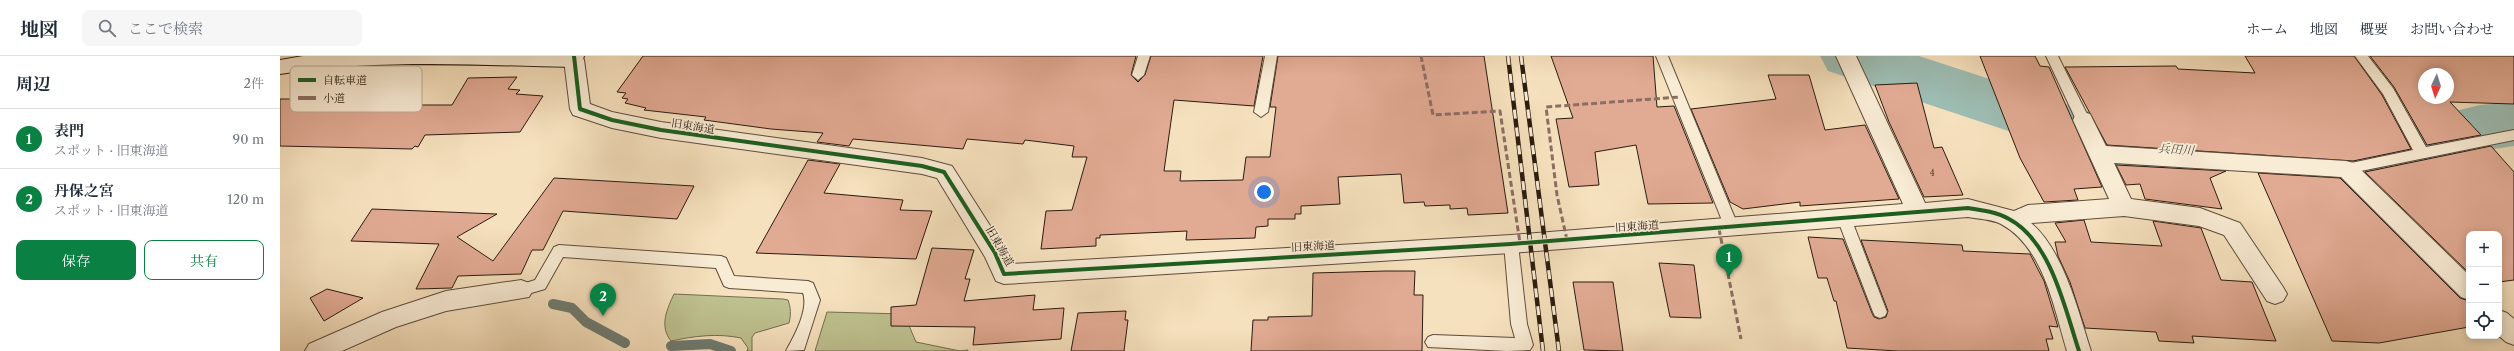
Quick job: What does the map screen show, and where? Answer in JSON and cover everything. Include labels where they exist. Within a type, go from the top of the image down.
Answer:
[{"type":"street","points":[[280,67],[325,60],[441,57],[574,58]]},
{"type":"street","name":"旧東海道","points":[[574,58],[580,109],[599,117],[635,126],[766,146],[922,166],[944,172],[996,253],[1004,274],[1511,244],[1732,228],[1968,208],[1996,213],[2014,222],[2032,236],[2043,252],[2079,351]]},
{"type":"street","points":[[1849,61],[1918,212]]},
{"type":"street","points":[[2083,120],[2124,207]]},
{"type":"street","points":[[2098,150],[2346,169],[2466,287]]},
{"type":"street","points":[[2014,222],[2028,214],[2124,207],[2200,217],[2232,229],[2275,294]]},
{"type":"street","points":[[317,351],[390,319],[446,301],[521,290]]},
{"type":"street","points":[[2502,323],[2514,335]]},
{"type":"lane","points":[[1138,75],[1144,56]]},
{"type":"lane","points":[[1261,112],[1271,56]]},
{"type":"lane","points":[[1662,56],[1732,228]]},
{"type":"lane","points":[[2052,56],[2083,120]]},
{"type":"lane","points":[[2361,56],[2388,91],[2413,140],[2422,152]]},
{"type":"lane","points":[[2346,169],[2422,152],[2514,135]]},
{"type":"lane","points":[[1844,218],[1880,312]]},
{"type":"lane","points":[[1433,342],[1525,345],[1519,324],[1511,244]]},
{"type":"lane","points":[[521,290],[540,285],[559,251],[721,262],[729,282],[808,287],[813,300],[799,344],[794,351]]},
{"type":"green space","points":[[674,294],[788,300],[790,306],[789,323],[755,333],[752,337],[752,351],[747,351],[748,348],[741,338],[732,336],[706,336],[671,341],[665,329],[665,318]]},
{"type":"green space","points":[[827,312],[904,314],[916,342],[960,351],[815,351]]},
{"type":"building","points":[[643,56],[1136,56],[1131,75],[1138,82],[1145,75],[1151,56],[1263,56],[1254,106],[1174,100],[1164,171],[1181,171],[1180,181],[1243,180],[1246,157],[1270,157],[1276,107],[1270,107],[1278,56],[1484,56],[1508,213],[1468,215],[1467,208],[1450,209],[1450,205],[1425,206],[1424,202],[1404,203],[1401,174],[1338,177],[1340,204],[1301,206],[1301,214],[1295,214],[1295,219],[1268,219],[1268,226],[1256,227],[1255,238],[1186,240],[1187,231],[1100,235],[1100,238],[1096,238],[1096,246],[1041,249],[1046,211],[1072,210],[1087,157],[1072,157],[1074,146],[1025,140],[1023,144],[967,139],[963,149],[853,139],[849,146],[817,142],[823,133],[771,129],[704,120],[706,117],[644,110],[646,108],[625,103],[628,99],[622,98],[626,93],[617,92]]},
{"type":"building","points":[[1551,56],[1653,56],[1657,107],[1674,106],[1713,203],[1648,204],[1636,145],[1595,152],[1599,185],[1569,187],[1556,119],[1573,118]]},
{"type":"building","points":[[1980,56],[2035,56],[2040,66],[2049,67],[2102,187],[2074,189],[2078,200],[2044,202],[2020,158]]},
{"type":"building","points":[[2245,56],[2354,56],[2382,95],[2411,149],[2353,161],[2107,145],[2065,67],[2176,66],[2178,69],[2255,73]]},
{"type":"building","points":[[2370,56],[2514,56],[2514,104],[2454,102],[2454,68],[2418,68],[2418,104],[2452,104],[2481,135],[2427,145],[2394,87]]},
{"type":"building","points":[[1768,75],[1809,75],[1825,130],[1865,125],[1899,199],[1800,206],[1800,202],[1743,209],[1730,202],[1691,109],[1776,99]]},
{"type":"building","points":[[517,77],[508,89],[520,90],[516,94],[543,96],[520,132],[425,135],[418,147],[415,146],[412,149],[280,146],[280,99],[290,99],[290,112],[422,112],[422,105],[452,105],[468,78]]},
{"type":"building","points":[[1917,83],[1934,148],[1942,147],[1963,195],[1924,197],[1889,122],[1875,85]]},
{"type":"building","points":[[2491,146],[2514,172],[2514,280],[2502,282],[2502,231],[2466,231],[2466,270],[2365,172]]},
{"type":"building","points":[[808,160],[840,164],[824,193],[903,200],[900,210],[932,211],[916,259],[756,253]]},
{"type":"building","points":[[2116,165],[2226,171],[2210,178],[2222,209],[2145,199],[2140,184],[2126,185]]},
{"type":"building","points":[[2258,173],[2340,178],[2460,298],[2466,300],[2466,328],[2379,343],[2332,341]]},
{"type":"building","points":[[554,178],[694,186],[677,219],[563,211],[543,250],[532,250],[521,274],[458,276],[452,288],[416,289],[439,244],[351,241],[372,209],[497,214],[457,237],[493,261]]},
{"type":"building","points":[[2084,220],[2091,242],[2162,246],[2153,221],[2201,228],[2221,280],[2252,282],[2276,341],[2192,336],[2194,343],[2159,341],[2156,332],[2085,328],[2070,282],[2058,256],[2055,242],[2066,242],[2055,223]]},
{"type":"building","points":[[1808,237],[1843,239],[1872,313],[1874,317],[1879,319],[1886,317],[1888,311],[1861,240],[1962,245],[1963,251],[2030,254],[2044,281],[2058,327],[2049,326],[2053,339],[2046,339],[2049,351],[1898,351],[1847,348],[1836,301],[1834,301],[1827,278],[1818,278]]},
{"type":"building","points":[[932,248],[974,250],[965,279],[970,279],[964,301],[1035,295],[1033,310],[1064,308],[1061,339],[973,345],[975,327],[891,326],[891,307],[916,305]]},
{"type":"building","points":[[1659,263],[1694,265],[1701,318],[1670,317]]},
{"type":"building","points":[[1415,271],[1414,295],[1423,295],[1422,351],[1251,351],[1253,320],[1268,320],[1268,317],[1312,316],[1313,273]]},
{"type":"building","points":[[1573,282],[1613,282],[1623,351],[1584,350]]},
{"type":"building","points":[[327,289],[363,298],[324,321],[310,298]]},
{"type":"building","points":[[1126,311],[1125,320],[1128,320],[1124,351],[1071,351],[1078,313]]},
{"type":"waterway","name":"兵田川","points":[[1848,56],[1869,61],[2120,145],[2189,150]]},
{"type":"waterway","name":"兵田川","points":[[2325,158],[2357,158],[2480,128],[2514,124]]},
{"type":"waterway","points":[[553,304],[572,308],[586,322],[625,343]]},
{"type":"waterway","points":[[671,346],[710,344],[731,351]]},
{"type":"railway","points":[[1508,56],[1543,351]]},
{"type":"railway","points":[[1521,56],[1559,351]]},
{"type":"marked path","points":[[1421,56],[1433,115],[1500,111],[1520,243]]},
{"type":"marked path","points":[[1567,240],[1557,195],[1546,107],[1680,97]]},
{"type":"marked path","points":[[1719,229],[1741,339]]},
{"type":"cycle path","points":[[574,56],[580,109],[596,115],[628,124],[661,130],[922,166],[944,172],[995,253],[1004,274],[1511,244],[1968,208],[1992,212],[2004,216],[2015,222],[2028,233],[2038,247],[2055,280],[2079,351]]},
{"type":"place","name":"表門","points":[[1729,277]]},
{"type":"place","name":"丹保之宮","points":[[603,316]]}]
